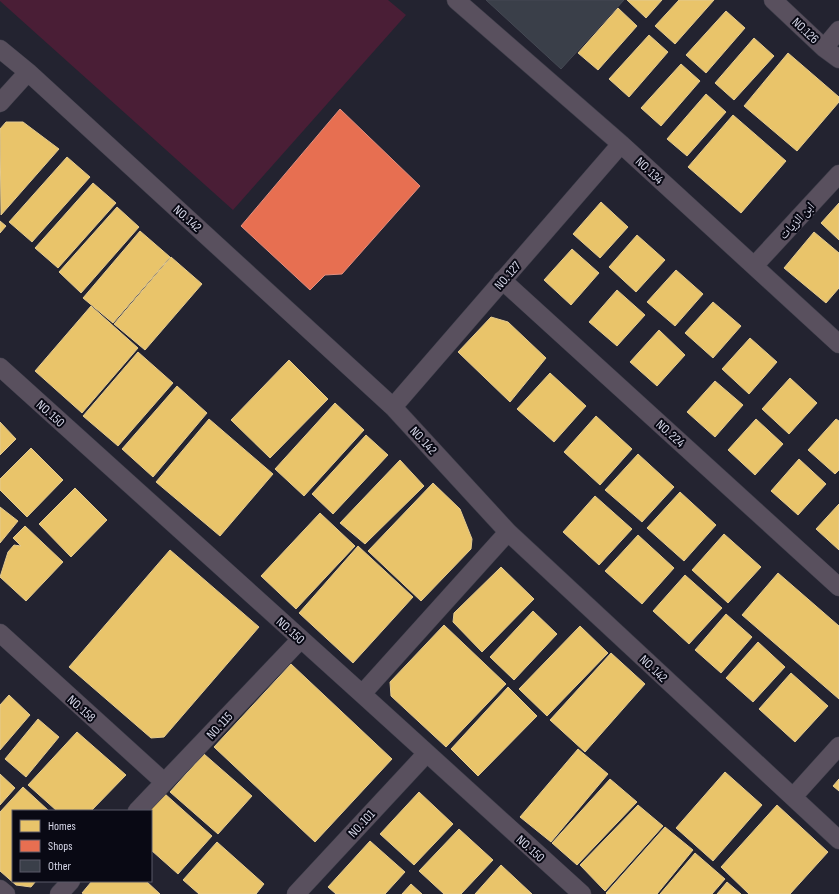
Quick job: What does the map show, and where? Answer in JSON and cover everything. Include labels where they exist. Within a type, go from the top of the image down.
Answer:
[{"type":"street","name":"NO. 134","points":[[456,0],[621,144],[839,344]]},
{"type":"street","name":"NO.126","points":[[773,0],[824,48],[839,59]]},
{"type":"street","points":[[824,48],[839,30]]},
{"type":"street","name":"NO. 142","points":[[0,49],[28,72],[393,407],[508,532],[839,840]]},
{"type":"street","points":[[0,103],[28,72]]},
{"type":"street","name":"NO. 127","points":[[393,407],[621,144]]},
{"type":"street","name":"ابن الزيات","points":[[754,266],[839,174]]},
{"type":"street","name":"NO. 224","points":[[502,280],[839,587]]},
{"type":"street","name":"NO. 150","points":[[0,367],[582,894]]},
{"type":"street","points":[[362,694],[508,532]]},
{"type":"street","name":"NO. 158","points":[[0,633],[164,782]]},
{"type":"street","name":"NO. 115","points":[[138,810],[301,639]]},
{"type":"street","points":[[793,797],[839,746]]},
{"type":"street","name":"NO. 101","points":[[296,894],[427,753]]},
{"type":"street","points":[[59,894],[70,882]]},
{"type":"street","points":[[0,889],[6,894]]},
{"type":"shaded area","points":[[0,0],[388,0],[406,15],[233,210]]},
{"type":"building: Homes","points":[[627,0],[662,0],[646,18]]},
{"type":"building: Homes","points":[[679,0],[714,0],[675,44],[655,26]]},
{"type":"building: Homes","points":[[618,8],[637,26],[598,70],[578,53]]},
{"type":"building: Homes","points":[[726,11],[745,28],[706,73],[686,55]]},
{"type":"building: Homes","points":[[649,35],[668,52],[629,97],[609,79]]},
{"type":"building: Homes","points":[[754,38],[774,56],[734,100],[715,83]]},
{"type":"building: Homes","points":[[788,53],[839,97],[839,102],[797,151],[744,106]]},
{"type":"building: Homes","points":[[681,64],[700,81],[661,126],[641,108]]},
{"type":"building: Homes","points":[[706,94],[726,112],[687,156],[667,139]]},
{"type":"building: Homes","points":[[733,115],[786,161],[741,213],[688,167]]},
{"type":"building: Homes","points":[[6,122],[23,122],[59,149],[1,215],[0,129]]},
{"type":"building: Homes","points":[[67,157],[90,177],[32,242],[9,222]]},
{"type":"building: Homes","points":[[93,183],[116,203],[58,268],[35,248]]},
{"type":"building: Homes","points":[[601,202],[628,227],[600,258],[573,234]]},
{"type":"building: Homes","points":[[839,203],[839,240],[821,223]]},
{"type":"building: Homes","points":[[117,207],[139,227],[81,293],[59,272]]},
{"type":"building: Homes","points":[[0,221],[6,226],[0,233]]},
{"type":"building: Homes","points":[[140,231],[170,257],[113,323],[83,298]]},
{"type":"building: Homes","points":[[814,232],[839,253],[839,288],[826,303],[784,268]]},
{"type":"building: Homes","points":[[637,235],[665,260],[636,292],[609,267]]},
{"type":"building: Homes","points":[[572,249],[599,273],[571,305],[544,280]]},
{"type":"building: Homes","points":[[171,257],[202,284],[145,350],[114,324]]},
{"type":"building: Homes","points":[[676,270],[703,294],[675,326],[647,302]]},
{"type":"building: Homes","points":[[617,290],[645,315],[617,346],[589,322]]},
{"type":"building: Homes","points":[[713,302],[741,326],[713,358],[685,333]]},
{"type":"building: Homes","points":[[91,306],[138,348],[82,413],[35,371]]},
{"type":"building: Homes","points":[[491,317],[508,322],[546,358],[510,402],[458,352]]},
{"type":"building: Homes","points":[[659,330],[685,355],[657,386],[630,362]]},
{"type":"building: Homes","points":[[750,338],[777,362],[749,394],[722,369]]},
{"type":"building: Homes","points":[[138,352],[173,383],[118,446],[83,416]]},
{"type":"building: Homes","points":[[289,360],[328,399],[270,458],[231,420]]},
{"type":"building: Homes","points":[[550,373],[586,406],[554,442],[517,409]]},
{"type":"building: Homes","points":[[790,378],[817,403],[789,434],[762,409]]},
{"type":"building: Homes","points":[[715,381],[743,405],[715,437],[687,412]]},
{"type":"building: Homes","points":[[177,386],[207,413],[153,477],[122,449]]},
{"type":"building: Homes","points":[[335,403],[364,430],[304,496],[275,469]]},
{"type":"building: Homes","points":[[596,416],[632,449],[600,485],[564,452]]},
{"type":"building: Homes","points":[[209,419],[273,474],[220,536],[156,482]]},
{"type":"building: Homes","points":[[756,419],[783,444],[755,475],[728,450]]},
{"type":"building: Homes","points":[[836,419],[839,421],[839,470],[835,474],[808,450]]},
{"type":"building: Homes","points":[[0,422],[16,439],[0,455]]},
{"type":"building: Homes","points":[[366,435],[388,455],[333,514],[312,494]]},
{"type":"building: Homes","points":[[31,448],[63,480],[27,517],[0,490],[0,479]]},
{"type":"building: Homes","points":[[638,454],[674,487],[642,522],[605,490]]},
{"type":"building: Homes","points":[[799,459],[826,484],[798,515],[771,491]]},
{"type":"building: Homes","points":[[400,460],[424,486],[365,544],[340,523]]},
{"type":"building: Homes","points":[[433,483],[460,509],[472,539],[471,549],[421,601],[368,551]]},
{"type":"building: Homes","points":[[75,488],[107,520],[71,557],[39,524]]},
{"type":"building: Homes","points":[[680,492],[716,525],[684,561],[647,528]]},
{"type":"building: Homes","points":[[595,496],[632,529],[599,565],[563,532]]},
{"type":"building: Homes","points":[[839,504],[839,550],[816,529]]},
{"type":"building: Homes","points":[[0,507],[18,521],[0,543]]},
{"type":"building: Homes","points":[[320,513],[355,546],[296,609],[261,576]]},
{"type":"building: Homes","points":[[25,526],[63,562],[26,601],[0,577],[8,552],[14,545],[21,546],[13,538]]},
{"type":"building: Homes","points":[[724,534],[761,567],[728,603],[692,570]]},
{"type":"building: Homes","points":[[638,535],[674,568],[642,604],[605,571]]},
{"type":"building: Homes","points":[[358,546],[413,597],[353,663],[299,613]]},
{"type":"building: Homes","points":[[170,550],[259,627],[164,737],[151,738],[69,667]]},
{"type":"building: Homes","points":[[501,567],[534,599],[482,652],[453,622],[454,613]]},
{"type":"building: Homes","points":[[778,573],[839,626],[839,699],[742,615]]},
{"type":"building: Homes","points":[[685,575],[722,608],[689,644],[653,611]]},
{"type":"building: Homes","points":[[533,611],[557,634],[514,680],[490,657]]},
{"type":"building: Homes","points":[[726,614],[752,637],[721,673],[695,650]]},
{"type":"building: Homes","points":[[444,625],[506,684],[446,747],[391,696],[390,682]]},
{"type":"building: Homes","points":[[580,626],[608,653],[547,716],[519,689]]},
{"type":"building: Homes","points":[[758,642],[785,667],[753,702],[726,678]]},
{"type":"building: Homes","points":[[611,653],[645,684],[585,752],[550,720]]},
{"type":"building: Homes","points":[[291,664],[392,759],[315,842],[214,747]]},
{"type":"building: Homes","points":[[791,673],[828,706],[795,742],[759,709]]},
{"type":"building: Homes","points":[[508,687],[537,716],[478,776],[451,749]]},
{"type":"building: Homes","points":[[9,695],[30,715],[0,750],[0,705]]},
{"type":"building: Homes","points":[[38,719],[59,737],[26,777],[5,759]]},
{"type":"building: Homes","points":[[77,732],[126,775],[92,810],[56,810],[28,785]]},
{"type":"building: Homes","points":[[578,749],[608,774],[551,842],[520,817]]},
{"type":"building: Homes","points":[[204,754],[252,796],[218,834],[170,792]]},
{"type":"building: Homes","points":[[725,772],[762,805],[713,861],[676,828]]},
{"type":"building: Homes","points":[[0,774],[15,788],[0,805]]},
{"type":"building: Homes","points":[[610,779],[637,802],[577,865],[552,843]]},
{"type":"building: Homes","points":[[839,779],[839,791],[833,786]]},
{"type":"building: Homes","points":[[23,787],[48,810],[12,810],[12,882],[0,871],[0,812]]},
{"type":"building: Homes","points":[[419,792],[453,824],[414,865],[380,834]]},
{"type":"building: Homes","points":[[164,793],[212,836],[178,874],[152,851],[152,810],[150,810]]},
{"type":"building: Homes","points":[[638,805],[663,826],[605,891],[580,865]]},
{"type":"building: Homes","points":[[777,805],[828,852],[790,894],[749,894],[721,867]]},
{"type":"building: Homes","points":[[665,827],[693,850],[657,894],[607,894],[606,893]]},
{"type":"building: Homes","points":[[459,829],[493,860],[461,894],[444,894],[419,871]]},
{"type":"building: Homes","points":[[370,841],[405,872],[385,894],[336,894],[328,887]]},
{"type":"building: Homes","points":[[217,842],[264,884],[256,894],[199,894],[183,880]]},
{"type":"building: Homes","points":[[695,853],[725,879],[712,894],[660,894]]},
{"type":"building: Homes","points":[[501,865],[532,894],[475,894]]},
{"type":"building: Homes","points":[[13,882],[35,882],[31,887],[16,885]]},
{"type":"building: Homes","points":[[91,882],[147,882],[160,894],[84,894],[82,893]]},
{"type":"building: Homes","points":[[727,882],[741,894],[717,894]]},
{"type":"building: Homes","points":[[411,884],[422,894],[402,894]]},
{"type":"building: Shops","points":[[340,109],[420,186],[342,274],[325,275],[310,290],[241,226]]},
{"type":"building: Other","points":[[486,0],[624,0],[561,69]]}]
